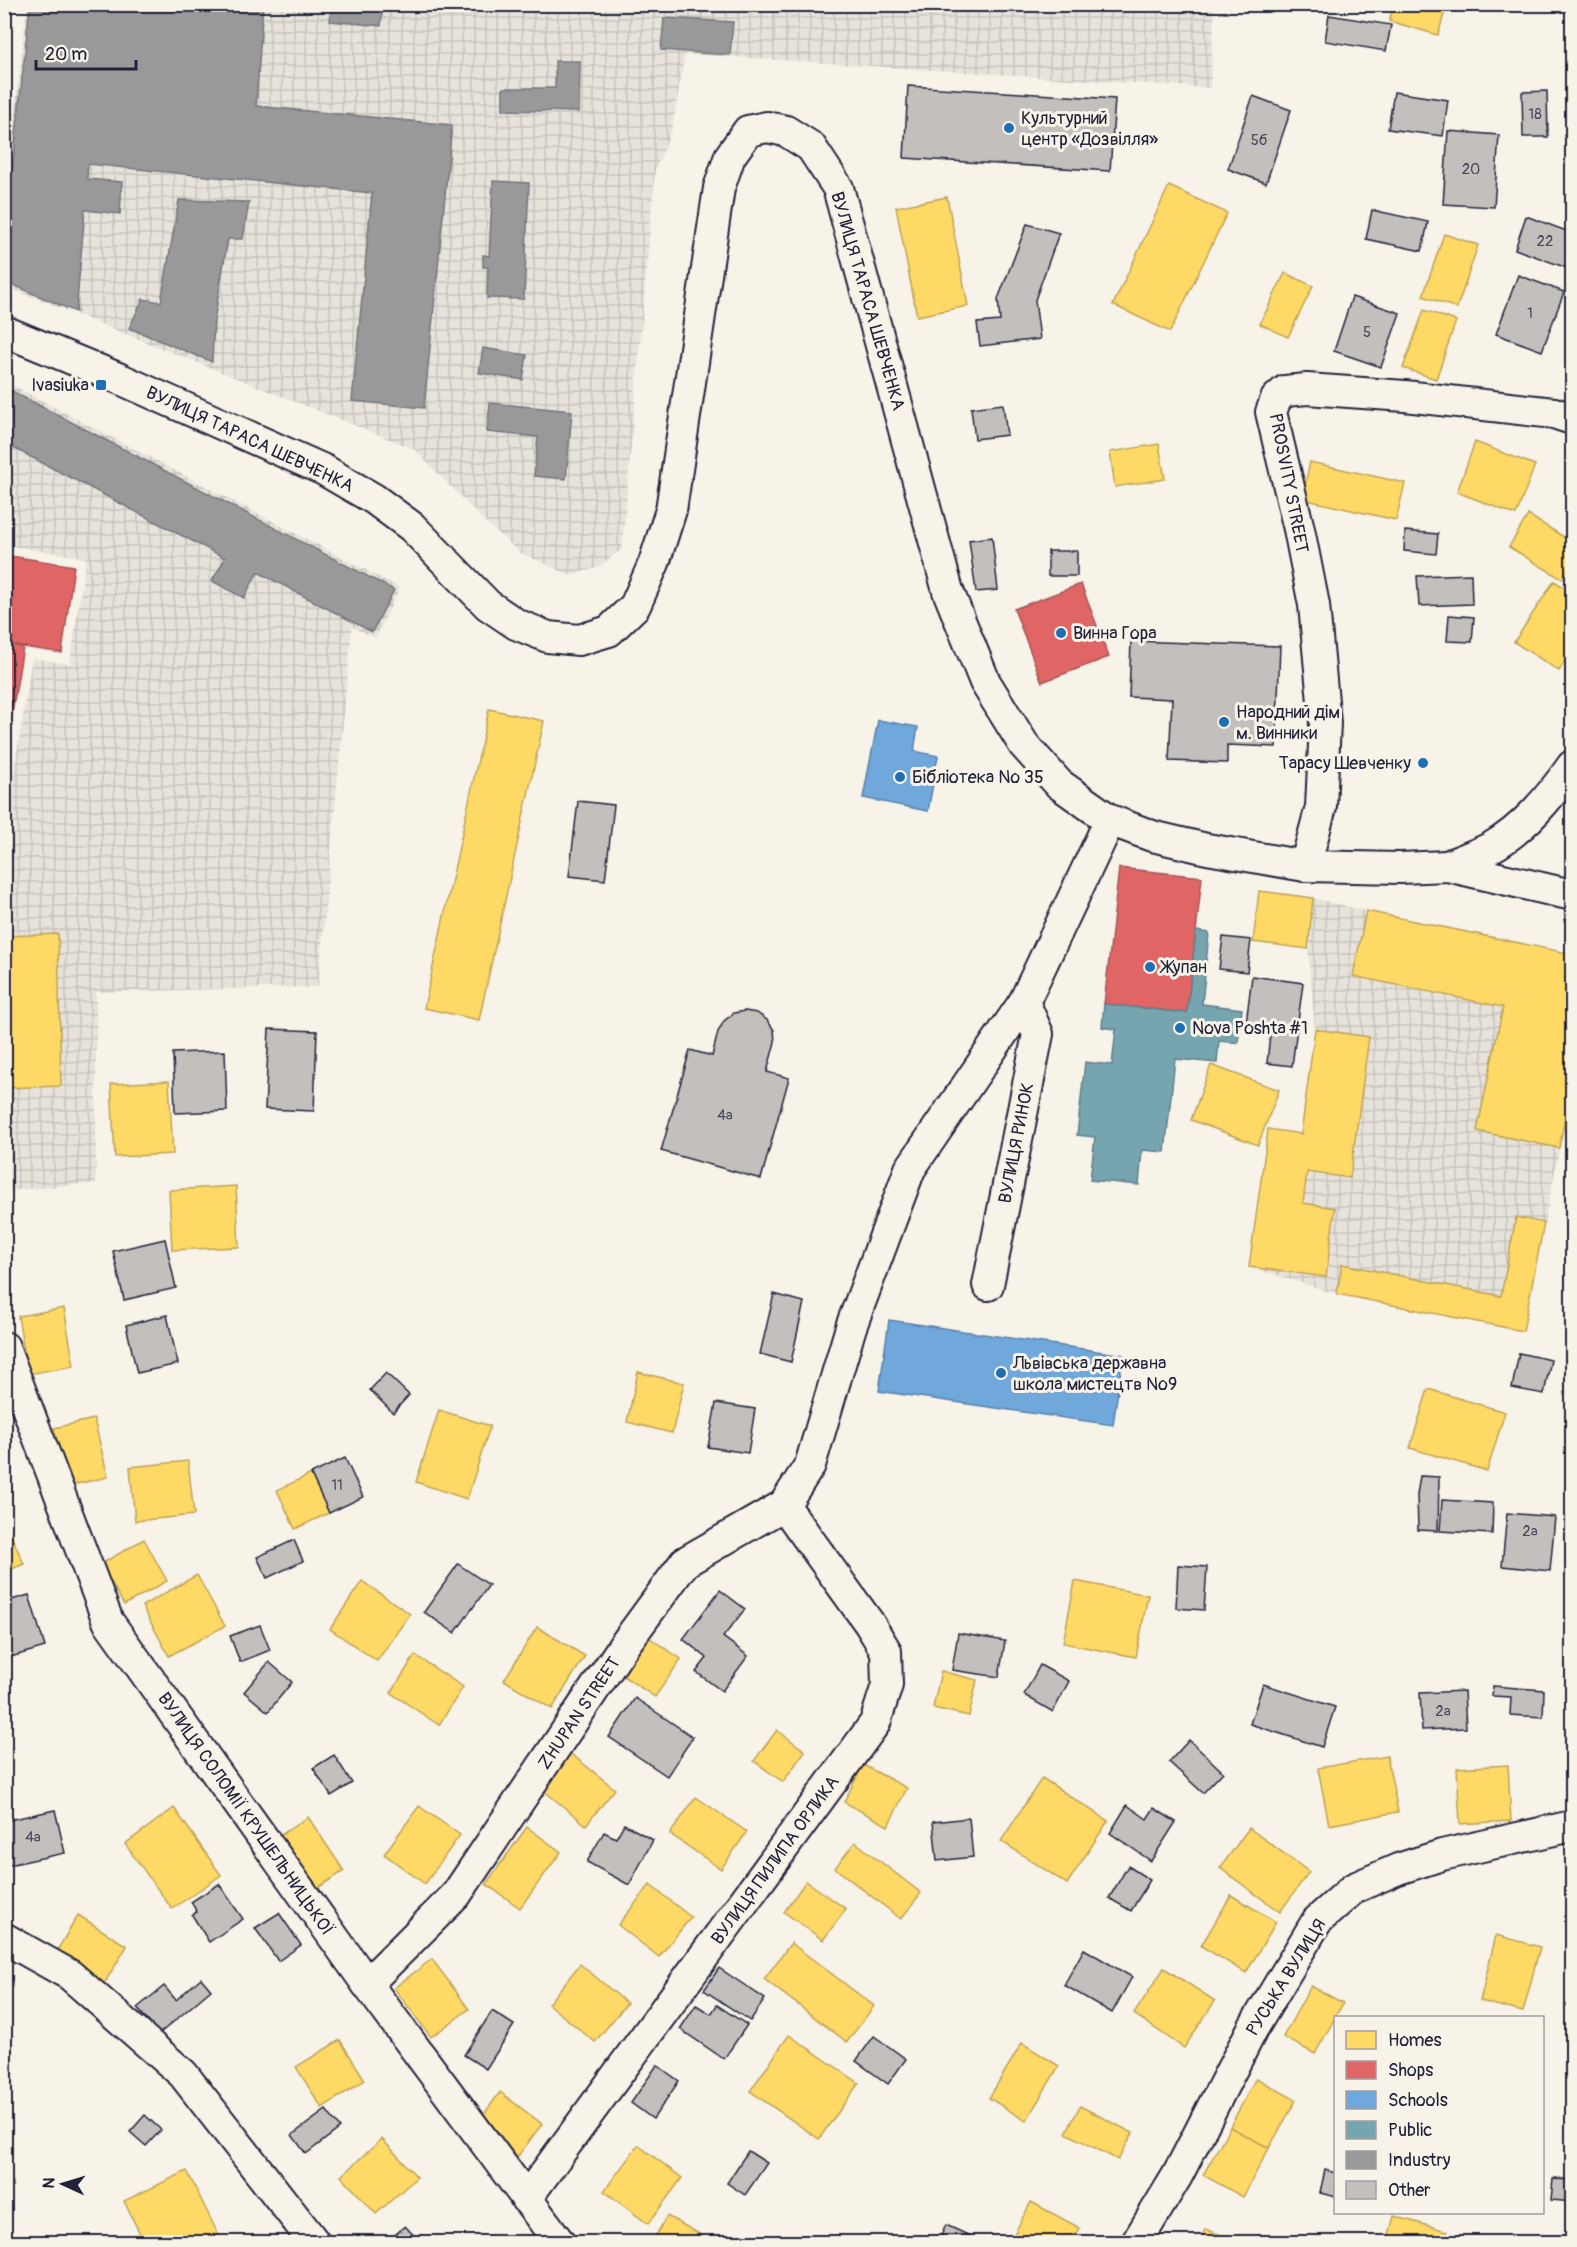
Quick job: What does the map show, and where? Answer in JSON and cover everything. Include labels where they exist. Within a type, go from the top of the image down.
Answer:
[{"type":"street","name":"ВУЛИЦЯ ТАРАСА ШЕВЧЕНКА","points":[[4,331],[106,373],[324,470],[374,499],[412,527],[488,605],[516,624],[548,637],[579,640],[609,631],[635,606],[654,563],[671,510],[719,188],[730,156],[748,131],[767,127],[786,131],[811,147],[838,188],[948,591],[985,682],[1024,745],[1059,784],[1110,820],[1163,839],[1207,849],[1305,866],[1400,868],[1447,866],[1572,895]]},
{"type":"street","name":"PROSVITY STREET","points":[[1305,866],[1322,807],[1324,723],[1314,605],[1271,412],[1276,399],[1285,391],[1307,389],[1405,396],[1542,412],[1572,419]]},
{"type":"street","points":[[1447,866],[1491,847],[1522,825],[1552,794],[1572,766]]},
{"type":"street","name":"ZHUPAN STREET","points":[[367,1984],[456,1895],[622,1648],[685,1562],[784,1505],[810,1465],[851,1326],[910,1169],[1024,1002],[1110,820]]},
{"type":"street","name":"ВУЛИЦЯ РИНОК","points":[[988,1286],[1038,1034],[1024,1002]]},
{"type":"street","name":"ВУЛИЦЯ СОЛОМІЇ КРУШЕЛЬНИЦЬКОЇ","points":[[4,1347],[108,1621],[367,1984],[559,2242]]},
{"type":"street","name":"ВУЛИЦЯ ПИЛИПА ОРЛИКА","points":[[526,2199],[875,1723],[887,1685],[886,1651],[869,1623],[784,1505]]},
{"type":"street","name":"РУСЬКА ВУЛИЦЯ","points":[[1137,2242],[1177,2176],[1253,2028],[1317,1921],[1354,1888],[1398,1869],[1442,1855],[1572,1826]]},
{"type":"street","points":[[4,1938],[70,1975],[183,2074],[314,2242]]},
{"type":"shaded area","points":[[27,5],[1215,5],[1210,88],[685,54],[672,129],[655,171],[622,549],[597,568],[570,575],[519,552],[484,521],[414,449],[5,286],[5,208]]},
{"type":"shaded area","points":[[4,381],[400,588],[375,638],[352,627],[318,987],[96,992],[96,1183],[5,1191],[5,829],[32,658],[70,664],[86,558],[5,545]]},
{"type":"shaded area","points":[[1313,898],[1572,954],[1572,1085],[1523,1331],[1337,1294],[1249,1267],[1268,1129],[1301,1133],[1315,1029],[1308,949]]},
{"type":"building: Homes","points":[[1394,4],[1447,4],[1438,35],[1389,21]]},
{"type":"building: Homes","points":[[1169,186],[1227,213],[1170,332],[1113,305]]},
{"type":"building: Homes","points":[[947,197],[968,306],[917,316],[896,207]]},
{"type":"building: Homes","points":[[1444,234],[1478,245],[1457,308],[1423,296]]},
{"type":"building: Homes","points":[[1285,273],[1313,286],[1288,337],[1260,324]]},
{"type":"building: Homes","points":[[1424,310],[1456,321],[1436,379],[1403,368]]},
{"type":"building: Homes","points":[[1475,442],[1535,465],[1516,515],[1457,492]]},
{"type":"building: Homes","points":[[1159,444],[1165,479],[1115,487],[1110,452]]},
{"type":"building: Homes","points":[[1310,462],[1405,483],[1396,520],[1302,499]]},
{"type":"building: Homes","points":[[1528,515],[1572,542],[1572,562],[1562,579],[1509,547]]},
{"type":"building: Homes","points":[[1554,581],[1572,592],[1572,650],[1559,671],[1514,642]]},
{"type":"building: Homes","points":[[489,709],[544,721],[479,1020],[424,1008]]},
{"type":"building: Homes","points":[[1259,891],[1313,898],[1308,949],[1253,942]]},
{"type":"building: Homes","points":[[1366,911],[1572,954],[1572,1085],[1559,1148],[1477,1131],[1503,1007],[1353,976]]},
{"type":"building: Homes","points":[[58,934],[61,1086],[4,1088],[4,936]]},
{"type":"building: Homes","points":[[1315,1029],[1369,1037],[1350,1178],[1307,1172],[1303,1203],[1335,1208],[1326,1277],[1249,1267],[1268,1129],[1301,1134]]},
{"type":"building: Homes","points":[[1211,1065],[1279,1090],[1258,1145],[1191,1120]]},
{"type":"building: Homes","points":[[169,1081],[173,1154],[115,1157],[111,1084]]},
{"type":"building: Homes","points":[[236,1186],[239,1247],[172,1250],[169,1190]]},
{"type":"building: Homes","points":[[1516,1217],[1544,1223],[1523,1331],[1337,1294],[1342,1264],[1501,1296]]},
{"type":"building: Homes","points":[[64,1308],[74,1366],[28,1374],[18,1316]]},
{"type":"building: Homes","points":[[638,1372],[684,1383],[672,1433],[627,1422]]},
{"type":"building: Homes","points":[[1428,1389],[1505,1412],[1487,1471],[1410,1448]]},
{"type":"building: Homes","points":[[439,1410],[490,1426],[467,1499],[416,1482]]},
{"type":"building: Homes","points":[[94,1419],[108,1477],[67,1486],[54,1428]]},
{"type":"building: Homes","points":[[188,1461],[194,1515],[135,1521],[130,1467]]},
{"type":"building: Homes","points":[[311,1474],[329,1513],[295,1529],[277,1490]]},
{"type":"building: Homes","points":[[4,1519],[24,1564],[4,1572]]},
{"type":"building: Homes","points":[[144,1539],[167,1581],[124,1605],[101,1564]]},
{"type":"building: Homes","points":[[197,1575],[225,1626],[169,1656],[142,1606]]},
{"type":"building: Homes","points":[[362,1581],[410,1614],[377,1661],[330,1629]]},
{"type":"building: Homes","points":[[1075,1581],[1148,1595],[1136,1657],[1063,1643]]},
{"type":"building: Homes","points":[[537,1627],[585,1656],[552,1709],[504,1680]]},
{"type":"building: Homes","points":[[647,1636],[681,1659],[655,1697],[620,1674]]},
{"type":"building: Homes","points":[[415,1655],[463,1687],[439,1725],[391,1693]]},
{"type":"building: Homes","points":[[941,1671],[977,1680],[969,1716],[933,1708]]},
{"type":"building: Homes","points":[[777,1730],[805,1751],[783,1782],[754,1761]]},
{"type":"building: Homes","points":[[566,1750],[615,1789],[586,1825],[538,1786]]},
{"type":"building: Homes","points":[[1387,1756],[1398,1812],[1329,1825],[1318,1768]]},
{"type":"building: Homes","points":[[863,1765],[907,1788],[888,1826],[844,1802]]},
{"type":"building: Homes","points":[[1508,1765],[1511,1821],[1460,1824],[1457,1768]]},
{"type":"building: Homes","points":[[1042,1778],[1108,1821],[1067,1884],[1001,1841]]},
{"type":"building: Homes","points":[[696,1797],[747,1832],[721,1869],[670,1834]]},
{"type":"building: Homes","points":[[419,1806],[460,1835],[425,1884],[384,1854]]},
{"type":"building: Homes","points":[[174,1808],[221,1875],[172,1909],[125,1844]]},
{"type":"building: Homes","points":[[308,1817],[344,1871],[310,1893],[275,1839]]},
{"type":"building: Homes","points":[[527,1827],[561,1852],[520,1908],[486,1884]]},
{"type":"building: Homes","points":[[1249,1828],[1309,1872],[1280,1912],[1220,1868]]},
{"type":"building: Homes","points":[[855,1842],[921,1893],[901,1919],[835,1868]]},
{"type":"building: Homes","points":[[806,1881],[846,1909],[823,1940],[784,1912]]},
{"type":"building: Homes","points":[[650,1885],[691,1917],[659,1957],[618,1925]]},
{"type":"building: Homes","points":[[1231,1895],[1276,1922],[1246,1973],[1201,1946]]},
{"type":"building: Homes","points":[[78,1915],[127,1946],[104,1984],[55,1954]]},
{"type":"building: Homes","points":[[1496,1935],[1540,1947],[1523,2012],[1480,2001]]},
{"type":"building: Homes","points":[[791,1943],[874,2006],[847,2042],[764,1979]]},
{"type":"building: Homes","points":[[432,1959],[469,2009],[431,2037],[394,1988]]},
{"type":"building: Homes","points":[[580,1964],[627,2003],[595,2042],[548,2004]]},
{"type":"building: Homes","points":[[1164,1968],[1215,2001],[1184,2048],[1134,2014]]},
{"type":"building: Homes","points":[[1311,1986],[1343,2003],[1315,2054],[1283,2037]]},
{"type":"building: Homes","points":[[789,2035],[859,2083],[819,2139],[750,2091]]},
{"type":"building: Homes","points":[[340,2040],[365,2080],[322,2108],[296,2067]]},
{"type":"building: Homes","points":[[1022,2043],[1059,2066],[1026,2121],[989,2098]]},
{"type":"building: Homes","points":[[1256,2078],[1296,2100],[1269,2148],[1230,2127]]},
{"type":"building: Homes","points":[[500,2092],[542,2124],[518,2156],[476,2125]]},
{"type":"building: Homes","points":[[1080,2106],[1133,2133],[1118,2160],[1066,2133]]},
{"type":"building: Homes","points":[[1230,2127],[1269,2148],[1243,2197],[1203,2175]]},
{"type":"building: Homes","points":[[382,2139],[417,2177],[376,2214],[341,2176]]},
{"type":"building: Homes","points":[[638,2145],[682,2178],[648,2224],[604,2191]]},
{"type":"building: Homes","points":[[187,2171],[222,2242],[144,2242],[124,2201]]},
{"type":"building: Homes","points":[[1031,2202],[1080,2228],[1072,2242],[1010,2242]]},
{"type":"building: Homes","points":[[667,2216],[714,2242],[652,2242]]},
{"type":"building: Homes","points":[[1394,2216],[1447,2231],[1444,2242],[1387,2242]]},
{"type":"building: Homes","points":[[1205,2229],[1239,2242],[1200,2242]]},
{"type":"building: Shops","points":[[4,555],[74,566],[62,653],[4,644]]},
{"type":"building: Shops","name":"Винна Гора","points":[[1081,584],[1109,657],[1042,682],[1014,609]]},
{"type":"building: Shops","points":[[4,644],[23,647],[4,762]]},
{"type":"building: Shops","name":"Жупан","points":[[1119,868],[1202,877],[1187,1013],[1104,1004]]},
{"type":"building: Schools","name":"Бібліотека № 35","points":[[878,720],[918,727],[914,751],[938,756],[928,811],[863,798]]},
{"type":"building: Schools","name":"Львівська державна школа мистецтв №9","points":[[889,1320],[1123,1355],[1113,1425],[879,1391]]},
{"type":"building: Public","points":[[1196,931],[1209,933],[1202,1004],[1242,1009],[1238,1043],[1219,1041],[1217,1063],[1175,1059],[1165,1152],[1142,1150],[1139,1185],[1090,1180],[1095,1137],[1077,1135],[1085,1062],[1112,1065],[1116,1029],[1102,1027],[1104,1004],[1187,1013]]},
{"type":"building: Industry","points":[[30,4],[263,4],[256,106],[452,125],[424,408],[352,401],[372,193],[88,164],[87,179],[122,182],[120,214],[85,210],[76,312],[4,281],[4,247]]},
{"type":"building: Industry","points":[[331,4],[383,4],[381,26],[330,21]]},
{"type":"building: Industry","points":[[1110,4],[1140,4],[1140,9],[1109,7]]},
{"type":"building: Industry","points":[[664,18],[733,22],[730,55],[661,50]]},
{"type":"building: Industry","points":[[555,61],[580,61],[579,112],[503,110],[503,88],[555,88]]},
{"type":"building: Industry","points":[[493,181],[529,183],[524,299],[487,298],[488,267],[483,267],[483,255],[489,256]]},
{"type":"building: Industry","points":[[179,200],[249,202],[243,239],[228,239],[214,321],[212,362],[129,328],[143,299],[161,302]]},
{"type":"building: Industry","points":[[483,348],[527,355],[523,380],[479,373]]},
{"type":"building: Industry","points":[[4,387],[394,590],[372,632],[258,572],[244,598],[212,581],[225,558],[4,443]]},
{"type":"building: Industry","points":[[490,403],[572,411],[566,479],[534,476],[538,437],[487,432]]},
{"type":"building: Other","points":[[1329,15],[1391,25],[1386,51],[1325,41]]},
{"type":"building: Other","name":"Культурний центр «Дозвілля»","points":[[908,86],[1115,99],[1110,171],[904,158]]},
{"type":"building: Other","points":[[1547,91],[1548,137],[1523,137],[1522,92]]},
{"type":"building: Other","points":[[1394,92],[1448,100],[1443,136],[1388,129]]},
{"type":"building: Other","points":[[1253,96],[1291,110],[1266,183],[1228,169]]},
{"type":"building: Other","points":[[1448,131],[1499,135],[1494,207],[1443,204]]},
{"type":"building: Other","points":[[1372,210],[1428,222],[1422,251],[1366,239]]},
{"type":"building: Other","points":[[1526,216],[1572,233],[1572,252],[1567,268],[1515,249]]},
{"type":"building: Other","points":[[1027,224],[1059,233],[1035,300],[1040,339],[980,346],[977,323],[1000,321],[998,299]]},
{"type":"building: Other","points":[[1518,275],[1564,292],[1542,351],[1496,334]]},
{"type":"building: Other","points":[[1352,297],[1400,313],[1381,367],[1334,351]]},
{"type":"building: Other","points":[[1003,404],[1007,435],[975,439],[971,408]]},
{"type":"building: Other","points":[[1405,531],[1438,534],[1436,554],[1404,551]]},
{"type":"building: Other","points":[[992,537],[998,590],[976,592],[969,540]]},
{"type":"building: Other","points":[[1048,551],[1077,551],[1077,576],[1048,576]]},
{"type":"building: Other","points":[[1471,574],[1472,604],[1419,606],[1417,576]]},
{"type":"building: Other","points":[[1449,615],[1474,617],[1472,642],[1447,641]]},
{"type":"building: Other","name":"Народний дім м. Винники","points":[[1131,641],[1280,646],[1276,747],[1227,745],[1227,763],[1169,761],[1172,699],[1129,697]]},
{"type":"building: Other","points":[[578,801],[614,805],[605,880],[569,876]]},
{"type":"building: Other","points":[[1223,937],[1251,940],[1247,972],[1219,969]]},
{"type":"building: Other","points":[[1252,976],[1303,983],[1292,1066],[1267,1063],[1270,1035],[1245,1031]]},
{"type":"building: Other","points":[[745,1011],[757,1013],[767,1020],[774,1030],[775,1042],[767,1072],[789,1078],[761,1179],[661,1151],[690,1050],[712,1056],[718,1032],[724,1021],[734,1013]]},
{"type":"building: Other","points":[[269,1029],[317,1031],[314,1111],[265,1109]]},
{"type":"building: Other","points":[[225,1051],[227,1111],[175,1113],[173,1053]]},
{"type":"building: Other","points":[[165,1239],[176,1288],[124,1300],[113,1251]]},
{"type":"building: Other","points":[[774,1294],[804,1302],[791,1362],[760,1354]]},
{"type":"building: Other","points":[[167,1315],[178,1364],[137,1373],[126,1325]]},
{"type":"building: Other","points":[[1519,1353],[1551,1360],[1544,1394],[1512,1388]]},
{"type":"building: Other","points":[[386,1373],[409,1395],[393,1413],[370,1390]]},
{"type":"building: Other","points":[[716,1403],[755,1409],[748,1453],[708,1447]]},
{"type":"building: Other","points":[[345,1458],[363,1497],[329,1513],[311,1474]]},
{"type":"building: Other","points":[[1420,1476],[1439,1477],[1438,1531],[1418,1530],[1417,1495]]},
{"type":"building: Other","points":[[1442,1500],[1493,1503],[1492,1534],[1440,1531]]},
{"type":"building: Other","points":[[1507,1513],[1555,1517],[1550,1571],[1502,1566]]},
{"type":"building: Other","points":[[294,1540],[303,1561],[267,1578],[257,1557]]},
{"type":"building: Other","points":[[458,1564],[489,1585],[455,1633],[424,1612]]},
{"type":"building: Other","points":[[1178,1565],[1207,1567],[1204,1610],[1176,1608]]},
{"type":"building: Other","points":[[720,1590],[745,1609],[723,1637],[748,1656],[722,1691],[696,1672],[707,1658],[683,1639]]},
{"type":"building: Other","points":[[29,1595],[45,1647],[4,1659],[4,1602]]},
{"type":"building: Other","points":[[260,1625],[270,1650],[240,1662],[230,1636]]},
{"type":"building: Other","points":[[958,1633],[1005,1641],[999,1677],[952,1670]]},
{"type":"building: Other","points":[[269,1662],[292,1682],[268,1712],[244,1692]]},
{"type":"building: Other","points":[[1040,1665],[1069,1681],[1053,1712],[1024,1695]]},
{"type":"building: Other","points":[[1263,1684],[1335,1707],[1322,1747],[1250,1724]]},
{"type":"building: Other","points":[[1493,1686],[1544,1690],[1543,1717],[1510,1715],[1511,1697],[1492,1696]]},
{"type":"building: Other","points":[[1464,1691],[1466,1728],[1422,1730],[1420,1693]]},
{"type":"building: Other","points":[[635,1698],[693,1737],[667,1776],[609,1737]]},
{"type":"building: Other","points":[[1189,1740],[1223,1772],[1203,1793],[1169,1762]]},
{"type":"building: Other","points":[[334,1755],[352,1783],[331,1796],[313,1768]]},
{"type":"building: Other","points":[[1127,1805],[1147,1819],[1154,1808],[1176,1822],[1151,1861],[1110,1833]]},
{"type":"building: Other","points":[[55,1810],[65,1853],[4,1866],[4,1821]]},
{"type":"building: Other","points":[[969,1818],[973,1857],[937,1861],[933,1822]]},
{"type":"building: Other","points":[[624,1824],[653,1840],[629,1885],[587,1862],[604,1832],[616,1838]]},
{"type":"building: Other","points":[[1128,1866],[1150,1880],[1131,1911],[1109,1898]]},
{"type":"building: Other","points":[[219,1884],[243,1919],[209,1942],[192,1915],[197,1912],[191,1902]]},
{"type":"building: Other","points":[[279,1913],[301,1945],[278,1961],[255,1928]]},
{"type":"building: Other","points":[[1084,1949],[1132,1977],[1112,2013],[1064,1985]]},
{"type":"building: Other","points":[[719,1968],[765,1999],[750,2021],[704,1990]]},
{"type":"building: Other","points":[[201,1978],[211,1990],[159,2034],[137,2008],[164,1986],[176,2000]]},
{"type":"building: Other","points":[[696,2005],[711,2014],[717,2005],[747,2025],[724,2059],[680,2029]]},
{"type":"building: Other","points":[[492,2011],[514,2025],[486,2069],[464,2055]]},
{"type":"building: Other","points":[[874,2036],[906,2059],[888,2084],[856,2061]]},
{"type":"building: Other","points":[[657,2065],[679,2081],[653,2119],[631,2103]]},
{"type":"building: Other","points":[[326,2110],[340,2128],[306,2154],[292,2135]]},
{"type":"building: Other","points":[[145,2115],[161,2130],[146,2146],[130,2132]]},
{"type":"building: Other","points":[[748,2151],[767,2163],[745,2195],[727,2183]]},
{"type":"building: Other","points":[[1325,2170],[1334,2172],[1334,2196],[1320,2193]]},
{"type":"building: Other","points":[[1553,2179],[1572,2180],[1572,2202],[1551,2200]]},
{"type":"building: Other","points":[[946,2225],[977,2239],[975,2242],[938,2242]]},
{"type":"building: Other","points":[[405,2226],[420,2242],[387,2242]]},
{"type":"building: Other","points":[[1278,2235],[1301,2242],[1276,2242]]},
{"type":"place","name":"Культурний центр «Дозвілля»","points":[[1009,128]]},
{"type":"place","name":"Ivasiuka","points":[[101,385]]},
{"type":"place","name":"Винна Гора","points":[[1061,633]]},
{"type":"place","name":"Народний дім м. Винники","points":[[1224,722]]},
{"type":"place","name":"Тарасу Шевченку","points":[[1423,763]]},
{"type":"place","name":"Бібліотека № 35","points":[[900,777]]},
{"type":"place","name":"Жупан","points":[[1150,967]]},
{"type":"place","name":"Nova Poshta #1","points":[[1180,1028]]},
{"type":"place","name":"Львівська державна школа мистецтв №9","points":[[1001,1373]]}]
